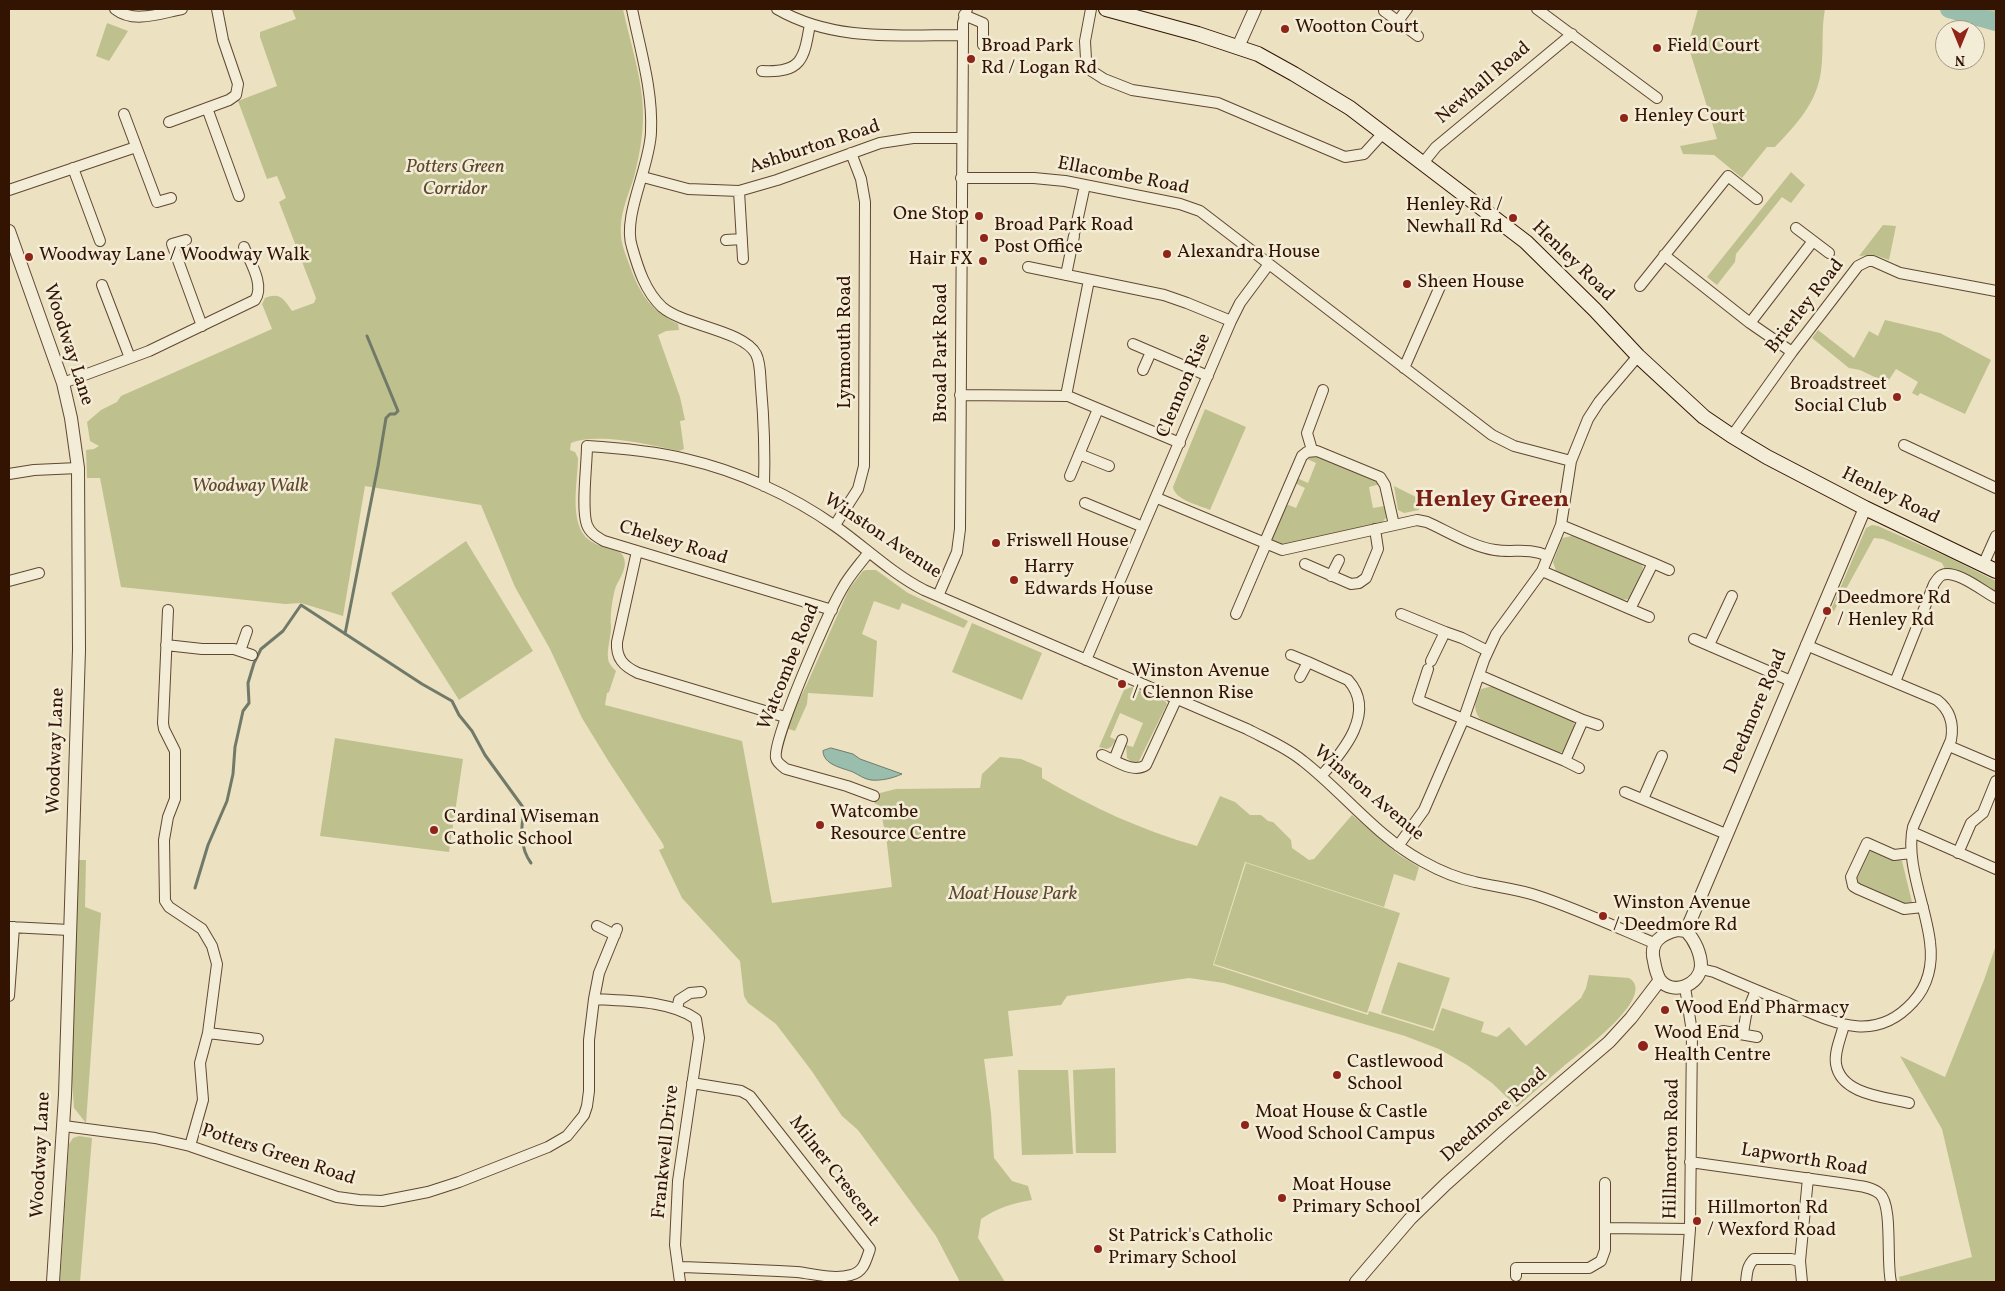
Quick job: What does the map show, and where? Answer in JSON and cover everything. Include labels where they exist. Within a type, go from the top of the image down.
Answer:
[{"type":"main road","name":"Henley Road","points":[[1106,9],[1258,54],[1350,108],[1526,242],[1595,310],[1638,356],[1704,417],[1732,436],[1865,508],[1996,571]]},
{"type":"street","points":[[116,9],[122,14],[136,17],[182,9]]},
{"type":"street","points":[[170,122],[229,100],[236,95],[238,84],[223,40],[217,9]]},
{"type":"street","points":[[632,9],[651,106],[651,134],[643,177],[632,214],[630,233],[634,254],[649,292],[669,312],[739,340],[755,352],[758,359],[766,450],[764,486]]},
{"type":"street","points":[[777,9],[810,24],[850,34],[963,35]]},
{"type":"street","points":[[1091,9],[1085,41],[1086,59],[1090,70],[1104,79],[1132,90],[1218,103],[1345,157],[1364,154],[1383,133]]},
{"type":"street","points":[[1238,47],[1255,9]]},
{"type":"street","points":[[1398,21],[1407,9]]},
{"type":"street","points":[[1537,9],[1657,98]]},
{"type":"street","points":[[1384,11],[1418,36]]},
{"type":"street","name":"Broad Park Road","points":[[938,596],[954,559],[959,542],[961,178],[963,35],[966,12],[983,23],[983,45]]},
{"type":"street","points":[[762,71],[781,71],[799,63],[805,50],[810,24]]},
{"type":"street","name":"Newhall Road","points":[[1423,163],[1436,147],[1572,34]]},
{"type":"street","points":[[207,108],[240,196]]},
{"type":"street","points":[[124,114],[157,202],[171,198]]},
{"type":"street","name":"Ashburton Road","points":[[643,177],[688,189],[739,191],[777,180],[880,143],[896,140],[962,138]]},
{"type":"street","points":[[9,190],[136,147]]},
{"type":"street","name":"Lynmouth Road","points":[[834,526],[858,489],[864,466],[865,202],[861,179],[851,153]]},
{"type":"street","points":[[73,168],[100,241]]},
{"type":"street","points":[[1640,286],[1728,176],[1757,199]]},
{"type":"street","name":"Ellacombe Road","points":[[961,178],[1034,178],[1065,185],[1085,185],[1190,207],[1269,264],[1492,435],[1503,442],[1571,461]]},
{"type":"street","points":[[1066,275],[1085,185]]},
{"type":"street","name":"Ashburton Road","points":[[739,191],[743,259]]},
{"type":"street","points":[[1796,228],[1828,253]]},
{"type":"street","name":"Woodway Lane","points":[[9,232],[63,383],[71,418],[78,468],[79,650],[64,1126],[53,1282]]},
{"type":"street","points":[[726,240],[742,239]]},
{"type":"street","points":[[186,240],[172,244],[202,326]]},
{"type":"street","points":[[1750,323],[1813,241]]},
{"type":"street","points":[[63,383],[130,358],[250,302],[257,296],[258,283],[244,247]]},
{"type":"street","points":[[1664,255],[1750,323],[1792,352]]},
{"type":"street","name":"Brierley Road","points":[[1732,436],[1792,352],[1858,266],[1868,261],[1878,262],[1907,275],[1996,291]]},
{"type":"street","name":"Clennon Rise","points":[[1086,660],[1240,303],[1269,264]]},
{"type":"street","points":[[1028,267],[1177,299],[1232,321]]},
{"type":"street","points":[[1066,396],[1089,280]]},
{"type":"street","points":[[1404,368],[1442,282]]},
{"type":"street","points":[[102,285],[130,358]]},
{"type":"street","points":[[1133,344],[1208,376]]},
{"type":"street","points":[[1143,370],[1151,352]]},
{"type":"street","points":[[1398,846],[1424,810],[1464,718],[1488,651],[1502,624],[1542,571],[1561,525],[1571,461],[1581,435],[1599,402],[1638,356]]},
{"type":"street","points":[[1312,450],[1307,433],[1323,390]]},
{"type":"street","points":[[960,395],[1066,396],[1180,443]]},
{"type":"street","points":[[1070,476],[1098,409]]},
{"type":"street","points":[[1904,445],[1996,488]]},
{"type":"street","name":"Winston Avenue","points":[[587,446],[650,452],[687,459],[764,486],[810,510],[907,580],[938,596],[1247,730],[1285,749],[1303,760],[1322,776],[1398,846],[1422,861],[1451,875],[1538,896],[1654,943]]},
{"type":"street","name":"Chelsey Road","points":[[587,446],[585,517],[590,532],[604,541],[832,610]]},
{"type":"street","points":[[1236,614],[1302,456],[1312,450],[1380,477],[1385,485],[1394,525]]},
{"type":"street","points":[[1080,454],[1109,466]]},
{"type":"street","points":[[9,474],[34,470],[78,468]]},
{"type":"street","points":[[1157,498],[1282,550],[1417,520],[1427,522],[1485,548],[1503,551],[1530,550],[1548,556]]},
{"type":"street","points":[[1085,503],[1143,527]]},
{"type":"street","name":"Deedmore Road","points":[[1686,931],[1865,508]]},
{"type":"street","points":[[1561,525],[1669,570]]},
{"type":"street","points":[[1305,564],[1351,584],[1363,581],[1378,549],[1375,529]]},
{"type":"street","points":[[1983,565],[1996,536]]},
{"type":"street","points":[[637,551],[617,642],[616,649],[621,662],[629,669],[638,673],[786,717]]},
{"type":"street","name":"Watcombe Road","points":[[869,552],[843,586],[832,610],[786,717],[776,750],[776,758],[779,764],[786,769],[848,786],[874,796]]},
{"type":"street","points":[[1331,576],[1338,560]]},
{"type":"street","points":[[1630,609],[1653,563]]},
{"type":"street","points":[[1542,571],[1649,617]]},
{"type":"street","points":[[9,581],[40,573]]},
{"type":"street","points":[[1895,682],[1934,584],[1940,576],[1948,574],[1963,579],[1996,598]]},
{"type":"street","points":[[1709,645],[1732,596]]},
{"type":"street","points":[[168,610],[163,723],[164,729],[176,751],[176,799],[168,817],[164,840],[165,901],[169,907],[202,929],[212,946],[217,964],[208,1033],[199,1070],[203,1100],[190,1146]]},
{"type":"street","points":[[1401,614],[1462,638],[1488,651]]},
{"type":"street","points":[[240,651],[247,631]]},
{"type":"street","points":[[1445,632],[1430,665],[1418,700],[1579,768]]},
{"type":"street","points":[[1694,638],[1791,681]]},
{"type":"street","points":[[166,645],[202,649],[234,649],[252,655]]},
{"type":"street","points":[[1701,969],[1714,972],[1844,1025],[1856,1027],[1879,1025],[1903,1013],[1917,998],[1928,978],[1932,954],[1911,853],[1912,832],[1948,746],[1952,732],[1950,717],[1947,710],[1937,700],[1806,645]]},
{"type":"street","points":[[1291,655],[1348,680],[1352,684],[1358,700],[1357,719],[1352,738],[1322,776]]},
{"type":"street","points":[[1300,677],[1308,662]]},
{"type":"street","points":[[1479,675],[1598,725]]},
{"type":"street","points":[[1102,755],[1134,769],[1146,765],[1176,700]]},
{"type":"street","points":[[1565,761],[1583,720]]},
{"type":"street","points":[[1114,760],[1122,740]]},
{"type":"street","points":[[1948,746],[1996,766]]},
{"type":"street","points":[[1643,799],[1662,756]]},
{"type":"street","points":[[1958,853],[1971,823],[1983,813],[1996,782]]},
{"type":"street","points":[[1625,792],[1726,834]]},
{"type":"street","points":[[1912,832],[1996,869]]},
{"type":"street","points":[[1911,853],[1894,855],[1867,843],[1851,876],[1851,881],[1858,889],[1904,909],[1923,907]]},
{"type":"street","name":"Potters Green Road","points":[[64,1126],[146,1137],[190,1146],[337,1197],[359,1200],[395,1200],[459,1182],[556,1144],[576,1126],[584,1115],[589,1091],[589,1040],[594,999],[599,973],[616,932],[597,926]]},
{"type":"street","points":[[9,996],[12,927],[69,930]]},
{"type":"street","points":[[1686,931],[1695,942],[1701,962],[1698,977],[1684,987],[1670,986],[1660,980],[1652,952],[1654,943],[1660,937],[1670,932],[1686,931]]},
{"type":"street","name":"Deedmore Road","points":[[1356,1282],[1410,1219],[1440,1190],[1609,1042],[1631,1018],[1660,980]]},
{"type":"street","name":"Hillmorton Road","points":[[1684,987],[1692,1032],[1690,1229],[1686,1282]]},
{"type":"street","points":[[1743,1033],[1746,1015],[1756,990]]},
{"type":"street","points":[[594,999],[628,1001],[677,1010],[679,1000],[690,993],[701,992]]},
{"type":"street","name":"Frankwell Drive","points":[[677,1010],[688,1013],[696,1019],[699,1038],[678,1181],[675,1216],[675,1245],[680,1282]]},
{"type":"street","points":[[1844,1025],[1836,1063],[1846,1082],[1867,1092],[1909,1103]]},
{"type":"street","points":[[1723,1031],[1757,1036]]},
{"type":"street","points":[[208,1033],[258,1039]]},
{"type":"street","name":"Milner Crescent","points":[[678,1268],[767,1270],[839,1277],[852,1275],[860,1271],[865,1264],[870,1249],[750,1096],[741,1091],[692,1083]]},
{"type":"street","name":"Lapworth Road","points":[[1690,1162],[1870,1188],[1880,1193],[1886,1201],[1888,1212],[1887,1265],[1891,1282]]},
{"type":"street","points":[[1802,1282],[1800,1261],[1808,1178]]},
{"type":"street","points":[[1516,1276],[1516,1268],[1589,1268],[1596,1266],[1601,1261],[1604,1254],[1605,1183]]},
{"type":"street","points":[[1605,1228],[1690,1229]]},
{"type":"street","points":[[1746,1282],[1747,1270],[1754,1259],[1791,1259],[1800,1261]]},
{"type":"green space","points":[[292,9],[623,9],[639,77],[643,117],[638,162],[621,221],[622,240],[624,250],[640,290],[655,309],[678,324],[679,330],[666,331],[658,335],[680,397],[685,420],[680,421],[684,449],[679,451],[610,439],[582,440],[571,443],[570,450],[575,452],[578,458],[576,513],[582,533],[589,540],[600,546],[621,553],[625,562],[625,567],[615,589],[612,608],[608,658],[616,671],[607,693],[605,705],[742,741],[772,903],[892,887],[880,806],[874,803],[880,793],[896,789],[980,788],[982,774],[1000,757],[1021,759],[1042,768],[1042,778],[1079,799],[1156,833],[1197,846],[1220,796],[1235,802],[1250,815],[1261,815],[1268,821],[1273,822],[1291,840],[1292,848],[1309,860],[1314,859],[1352,815],[1399,855],[1419,867],[1415,881],[1394,874],[1384,907],[1245,862],[1213,965],[1368,1015],[1369,1011],[1434,1031],[1442,1008],[1484,1022],[1481,1032],[1497,1037],[1509,1027],[1526,1046],[1581,998],[1589,975],[1629,978],[1635,986],[1633,998],[1625,1011],[1613,1025],[1517,1107],[1492,1083],[1467,1065],[1439,1049],[1405,1036],[1224,983],[1189,978],[1067,996],[1061,1005],[1008,1011],[1013,1056],[984,1059],[991,1113],[994,1158],[1012,1181],[1028,1186],[1032,1200],[1005,1206],[981,1219],[978,1238],[1005,1282],[960,1282],[936,1236],[858,1130],[842,1116],[811,1070],[776,1024],[748,1003],[744,996],[740,961],[682,898],[659,850],[664,848],[663,844],[582,718],[550,649],[515,587],[481,505],[365,486],[343,616],[301,603],[285,604],[121,587],[100,478],[87,478],[86,450],[99,446],[90,441],[87,422],[101,410],[117,402],[121,396],[272,329],[262,304],[265,298],[278,296],[287,303],[292,311],[314,303],[316,298],[279,202],[286,198],[277,176],[267,179],[238,101],[277,86],[260,37],[260,32],[296,19]]},
{"type":"green space","points":[[1698,9],[1825,9],[1821,71],[1815,93],[1798,122],[1775,147],[1767,147],[1742,178],[1714,155],[1683,154],[1680,146],[1717,139],[1688,45]]},
{"type":"green space","points":[[1958,9],[1996,9],[1996,18]]},
{"type":"green space","points":[[107,23],[128,31],[109,61],[96,56]]},
{"type":"green space","points":[[1791,172],[1805,185],[1791,203],[1782,197],[1736,254],[1735,262],[1717,285],[1707,277]]},
{"type":"green space","points":[[1883,225],[1896,226],[1889,260],[1875,255],[1859,256]]},
{"type":"green space","points":[[1885,320],[1940,333],[1991,360],[1965,414],[1920,393],[1918,396],[1912,393],[1918,382],[1896,369],[1887,383],[1860,370],[1849,368],[1812,338],[1818,330],[1854,358],[1869,331],[1878,336]]},
{"type":"green space","points":[[1205,409],[1246,427],[1210,510],[1183,499],[1175,492],[1173,487]]},
{"type":"green space","points":[[1313,454],[1377,480],[1380,484],[1369,487],[1373,508],[1385,506],[1386,518],[1381,523],[1277,545],[1272,539],[1286,504],[1296,508],[1305,488],[1295,483],[1297,478],[1308,483],[1316,463],[1305,458]]},
{"type":"green space","points":[[1394,486],[1418,498],[1419,510],[1404,513],[1398,510]]},
{"type":"green space","points":[[1872,525],[1950,558],[1996,581],[1996,594],[1945,569],[1942,563],[1883,539],[1874,538],[1834,611],[1829,614],[1866,528]]},
{"type":"green space","points":[[1572,536],[1640,563],[1643,567],[1642,572],[1630,599],[1620,600],[1556,571],[1553,562],[1562,538]]},
{"type":"green space","points":[[466,541],[533,651],[459,700],[391,593]]},
{"type":"green space","points":[[876,570],[908,593],[968,621],[964,628],[902,603],[899,610],[874,601],[862,634],[877,641],[873,697],[808,693],[807,704],[795,731],[786,728],[849,589],[863,571]]},
{"type":"green space","points":[[972,623],[1042,653],[1022,700],[952,672]]},
{"type":"green space","points":[[1493,686],[1573,720],[1575,728],[1566,751],[1558,753],[1480,719],[1475,708],[1477,697],[1481,689]]},
{"type":"green space","points":[[1132,687],[1165,701],[1167,704],[1138,763],[1133,763],[1127,758],[1126,745],[1133,747],[1143,723],[1120,713],[1110,737],[1116,740],[1107,749],[1099,747],[1124,690]]},
{"type":"green space","points":[[335,738],[463,759],[449,852],[320,836]]},
{"type":"green space","points":[[1875,850],[1902,861],[1912,902],[1910,904],[1905,904],[1858,883],[1855,878],[1867,852]]},
{"type":"green space","points":[[78,860],[86,860],[85,907],[101,913],[86,1123],[74,1108],[71,1066]]},
{"type":"green space","points":[[1246,863],[1400,913],[1367,1013],[1214,964]]},
{"type":"green space","points":[[1996,937],[1996,1282],[1900,1282],[1899,1277],[1972,1257],[1942,1129],[1900,1056],[1945,1077],[1984,980],[1995,948]]},
{"type":"green space","points":[[1398,962],[1450,978],[1433,1029],[1381,1013]]},
{"type":"green space","points":[[1115,1068],[1116,1153],[1076,1153],[1073,1070]]},
{"type":"green space","points":[[1018,1070],[1068,1070],[1073,1154],[1022,1155]]},
{"type":"green space","points":[[79,1136],[92,1138],[80,1282],[60,1282],[69,1144],[73,1138]]},
{"type":"shaded area","points":[[831,748],[853,754],[860,759],[902,774],[883,780],[866,779],[826,760],[823,751]]},
{"type":"waterway","points":[[1949,9],[1996,22]]},
{"type":"waterway","points":[[345,634],[386,418],[398,411],[367,336]]},
{"type":"waterway","points":[[195,888],[208,845],[227,801],[233,774],[235,747],[243,711],[249,703],[248,683],[254,663],[261,649],[283,631],[301,605],[422,684],[452,701],[485,755],[525,810],[522,823],[522,837],[527,857],[531,863]]},
{"type":"place","name":"Wootton Court","points":[[1285,29]]},
{"type":"place","name":"Field Court","points":[[1657,48]]},
{"type":"place","name":"Broad Park Rd / Logan Rd","points":[[971,59]]},
{"type":"place","name":"Henley Court","points":[[1624,118]]},
{"type":"place","name":"One Stop","points":[[979,216]]},
{"type":"place","name":"Henley Rd / Newhall Rd","points":[[1513,218]]},
{"type":"place","name":"Broad Park Road Post Office","points":[[984,238]]},
{"type":"place","name":"Alexandra House","points":[[1167,254]]},
{"type":"place","name":"Woodway Lane / Woodway Walk","points":[[29,257]]},
{"type":"place","name":"Hair FX","points":[[983,261]]},
{"type":"place","name":"Sheen House","points":[[1407,284]]},
{"type":"place","name":"Broadstreet Social Club","points":[[1897,397]]},
{"type":"place","name":"Friswell House","points":[[996,543]]},
{"type":"place","name":"Harry Edwards House","points":[[1014,580]]},
{"type":"place","name":"Deedmore Rd / Henley Rd","points":[[1827,611]]},
{"type":"place","name":"Winston Avenue / Clennon Rise","points":[[1122,684]]},
{"type":"place","name":"Watcombe Resource Centre","points":[[820,825]]},
{"type":"place","name":"Cardinal Wiseman Catholic School","points":[[434,830]]},
{"type":"place","name":"Winston Avenue / Deedmore Rd","points":[[1603,916]]},
{"type":"place","name":"Wood End Pharmacy","points":[[1665,1010]]},
{"type":"place","name":"Wood End Health Centre","points":[[1643,1046]]},
{"type":"place","name":"Castlewood School","points":[[1337,1075]]},
{"type":"place","name":"Moat House & Castle Wood School Campus","points":[[1245,1125]]},
{"type":"place","name":"Moat House Primary School","points":[[1282,1198]]},
{"type":"place","name":"Hillmorton Rd / Wexford Road","points":[[1697,1221]]},
{"type":"place","name":"St Patrick's Catholic Primary School","points":[[1098,1249]]},
{"type":"district","name":"Henley Green","points":[[1492,502]]},
{"type":"park label","name":"Potters Green Corridor","points":[[455,180]]},
{"type":"park label","name":"Woodway Walk","points":[[250,488]]},
{"type":"park label","name":"Moat House Park","points":[[1013,896]]}]
